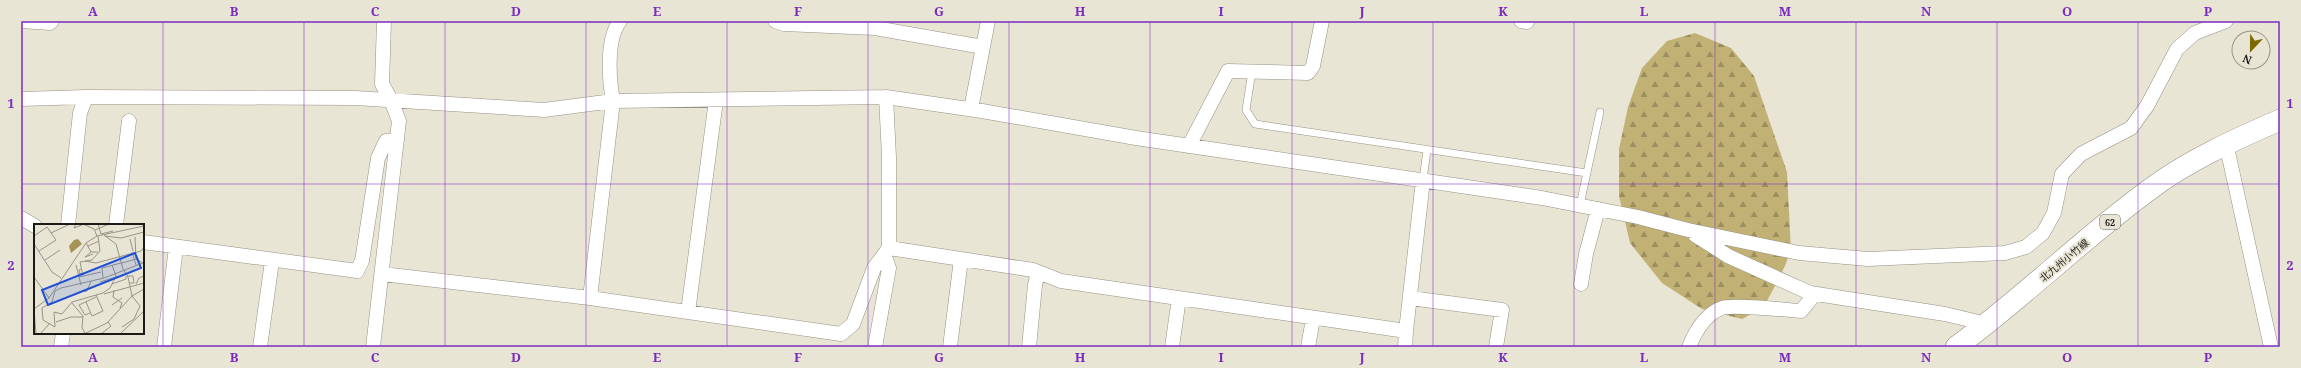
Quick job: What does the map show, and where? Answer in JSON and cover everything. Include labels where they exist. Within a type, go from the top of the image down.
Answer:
[{"type":"main road","name":"北九州小竹線","points":[[1956,347],[1987,324],[2150,189],[2226,143],[2280,120]]},
{"type":"street","points":[[21,21],[50,23],[52,21]]},
{"type":"street","points":[[373,347],[399,121],[391,100],[382,84],[384,21]]},
{"type":"street","points":[[590,298],[613,101],[609,78],[614,29],[620,21]]},
{"type":"street","points":[[775,21],[784,24],[875,28],[983,47]]},
{"type":"street","points":[[971,110],[988,21]]},
{"type":"street","points":[[1189,146],[1228,71],[1308,73],[1313,66],[1322,21]]},
{"type":"street","points":[[21,99],[86,97],[355,98],[544,110],[613,101],[886,97],[1189,146],[1423,180],[1580,205],[1688,230],[1799,253],[1868,259],[2005,253],[2026,247],[2042,233],[2054,213],[2062,174],[2081,154],[2131,128],[2147,106],[2177,49],[2195,33],[2226,21]]},
{"type":"street","points":[[68,224],[80,113],[86,97]]},
{"type":"street","points":[[875,347],[889,268],[887,251],[889,157],[886,97]]},
{"type":"street","points":[[688,312],[716,100]]},
{"type":"street","points":[[116,224],[129,121]]},
{"type":"street","points":[[144,242],[272,261],[357,271],[362,261],[378,158],[386,140],[397,140]]},
{"type":"street","points":[[2226,143],[2271,347]]},
{"type":"street","points":[[1405,347],[1423,180]]},
{"type":"street","points":[[1581,284],[1586,254],[1598,209]]},
{"type":"street","points":[[1688,230],[1728,256],[1815,294],[1945,314],[1987,324]]},
{"type":"street","points":[[164,347],[176,247]]},
{"type":"street","points":[[887,251],[961,259],[1038,272],[1061,281],[1406,331]]},
{"type":"street","points":[[382,274],[590,298],[841,334],[854,324],[874,268],[887,251]]},
{"type":"street","points":[[950,347],[961,259]]},
{"type":"street","points":[[260,347],[272,261]]},
{"type":"street","points":[[1028,347],[1035,285],[1038,272]]},
{"type":"street","points":[[1689,347],[1694,333],[1707,318],[1722,308],[1801,311],[1815,294]]},
{"type":"street","points":[[1172,347],[1179,298]]},
{"type":"street","points":[[1410,298],[1502,310],[1496,347]]},
{"type":"street","points":[[1308,347],[1313,318]]},
{"type":"street","points":[[61,347],[63,334]]},
{"type":"lane","points":[[1252,71],[1246,110],[1255,124],[1587,173]]},
{"type":"lane","points":[[1580,205],[1600,112]]},
{"type":"lane","points":[[1423,180],[1427,150]]},
{"type":"green space","points":[[1695,33],[1731,48],[1754,76],[1787,172],[1791,251],[1780,277],[1763,308],[1742,319],[1702,309],[1662,283],[1630,243],[1619,196],[1619,149],[1628,107],[1642,68],[1667,41]]}]
